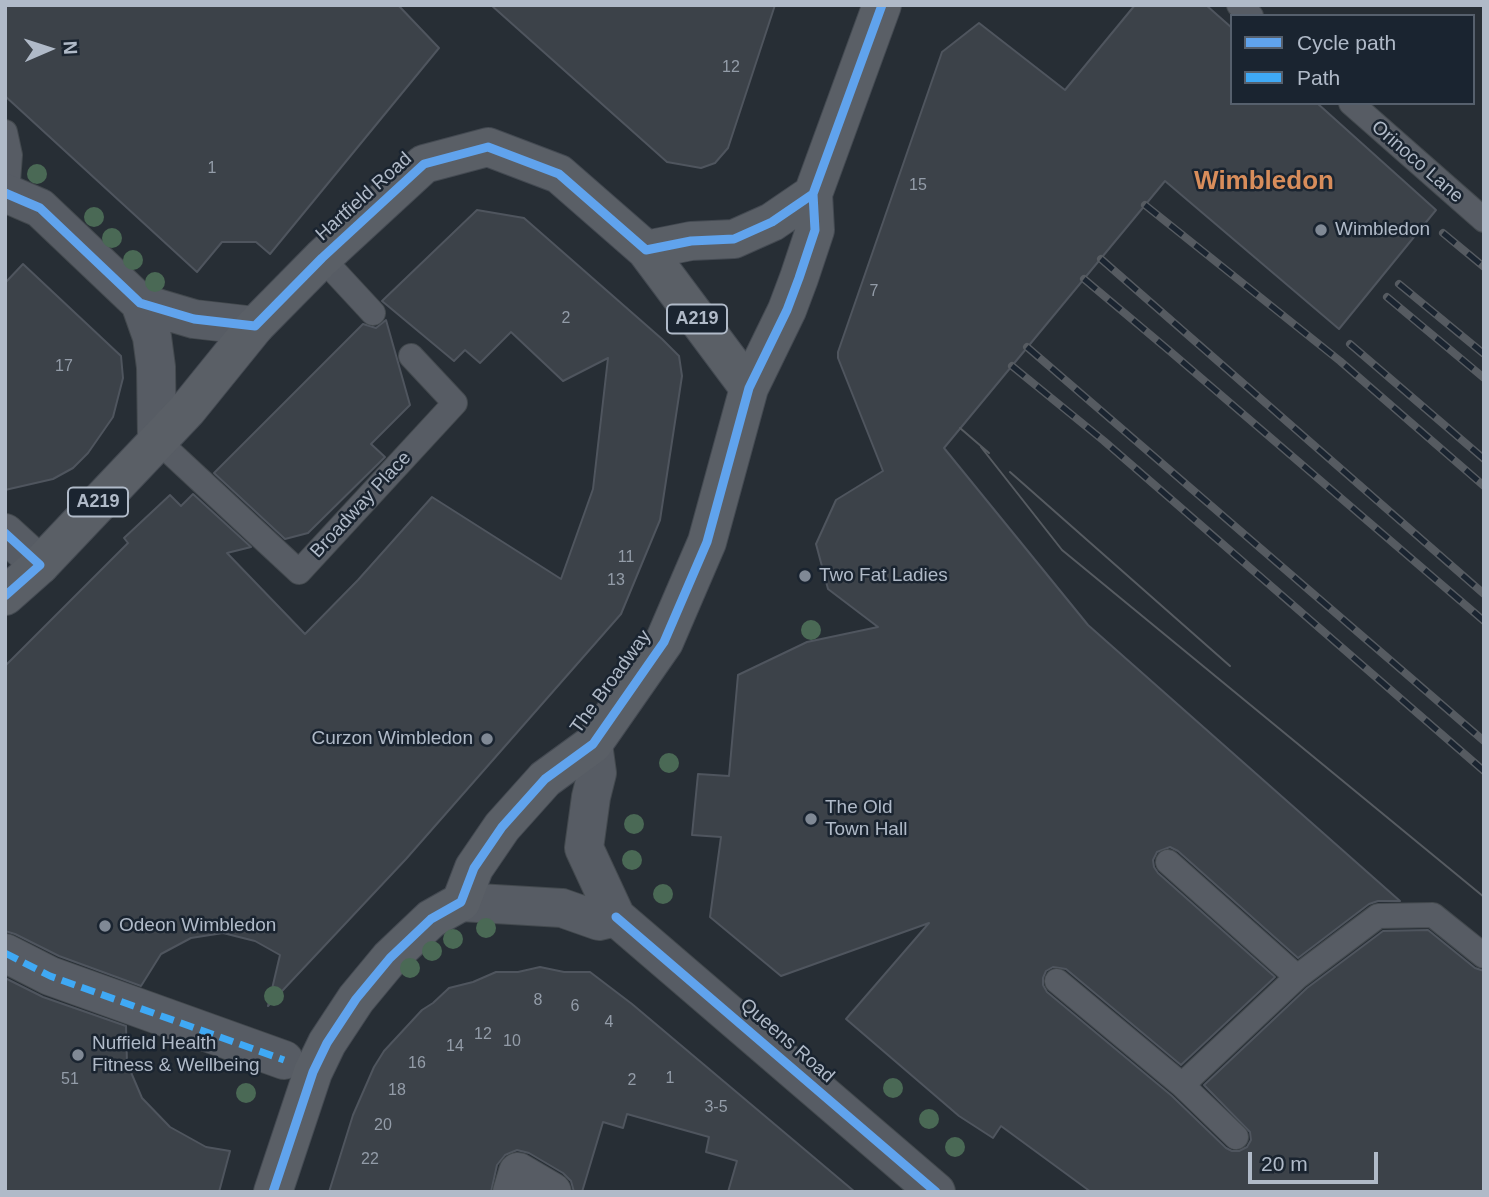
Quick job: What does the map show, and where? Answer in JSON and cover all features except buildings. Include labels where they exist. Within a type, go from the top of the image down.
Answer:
[{"type":"main road","points":[[646,250],[691,241],[734,239],[772,222],[813,194],[882,5]]},
{"type":"main road","name":"Hartfield Road","points":[[5,596],[40,565],[187,410],[255,326],[322,258],[424,164],[488,147],[559,174],[646,250],[749,388]]},
{"type":"main road","name":"The Broadway","points":[[461,902],[474,868],[502,827],[545,779],[593,744],[664,642],[707,542],[749,388],[787,310],[815,230],[813,194]]},
{"type":"main road","points":[[273,1192],[313,1072],[327,1044],[356,999],[390,958],[431,919],[461,902]]},
{"type":"street","points":[[6,194],[40,208],[140,303],[194,319],[255,326]]},
{"type":"street","points":[[140,303],[152,337],[156,367],[157,440]]},
{"type":"street","points":[[5,533],[40,565]]},
{"type":"street","name":"Queens Road","points":[[593,744],[597,773],[584,848],[616,917],[936,1192]]},
{"type":"street","points":[[461,902],[562,908],[599,921],[616,917]]},
{"type":"street","points":[[5,953],[50,976],[285,1060]]},
{"type":"street","points":[[512,1192],[518,1172],[552,1192]]},
{"type":"lane","name":"Orinoco Lane","points":[[1353,105],[1484,220]]},
{"type":"lane","points":[[5,132],[10,155],[6,194]]},
{"type":"lane","points":[[322,258],[373,313]]},
{"type":"lane","name":"Broadway Place","points":[[157,440],[299,572],[455,403],[411,356]]},
{"type":"lane","points":[[1168,862],[1297,977]]},
{"type":"lane","points":[[1182,1085],[1297,977],[1378,916],[1433,915],[1484,956]]},
{"type":"lane","points":[[1057,981],[1182,1085],[1236,1137]]},
{"type":"tram line","points":[[960,428],[989,453]]},
{"type":"tram line","points":[[981,447],[1062,550],[1484,897]]},
{"type":"tram line","points":[[1010,472],[1230,666]]},
{"type":"railway","points":[[1145,205],[1340,361],[1484,486]]},
{"type":"railway","points":[[1443,233],[1484,267]]},
{"type":"railway","points":[[1101,259],[1484,594]]},
{"type":"railway","points":[[1084,279],[1484,621]]},
{"type":"railway","points":[[1399,284],[1484,354]]},
{"type":"railway","points":[[1387,297],[1484,378]]},
{"type":"railway","points":[[1350,344],[1484,459]]},
{"type":"railway","points":[[1027,347],[1484,741]]},
{"type":"railway","points":[[1012,366],[1104,441],[1484,771]]},
{"type":"marked path","points":[[5,953],[50,976],[284,1060]]},
{"type":"cycle path","points":[[273,1192],[313,1072],[327,1043],[356,999],[390,958],[431,919],[461,902],[474,868],[502,827],[545,779],[593,744],[664,642],[707,542],[749,388],[787,310],[799,278],[815,230],[813,194],[882,5]]},
{"type":"cycle path","points":[[5,193],[40,208],[140,303],[194,319],[255,326],[322,258],[424,164],[488,147],[559,174],[646,250],[691,241],[734,239],[772,222],[813,194]]},
{"type":"cycle path","points":[[5,533],[40,565],[5,596]]},
{"type":"cycle path","points":[[616,917],[936,1192]]},
{"type":"place","name":"Wimbledon","points":[[1321,230]]},
{"type":"place","name":"Two Fat Ladies","points":[[805,576]]},
{"type":"place","name":"Curzon Wimbledon","points":[[487,739]]},
{"type":"place","name":"The Old Town Hall","points":[[811,819]]},
{"type":"place","name":"Odeon Wimbledon","points":[[105,926]]},
{"type":"place","name":"Nuffield Health Fitness & Wellbeing","points":[[78,1055]]},
{"type":"district","name":"Wimbledon","points":[[1264,182]]}]
